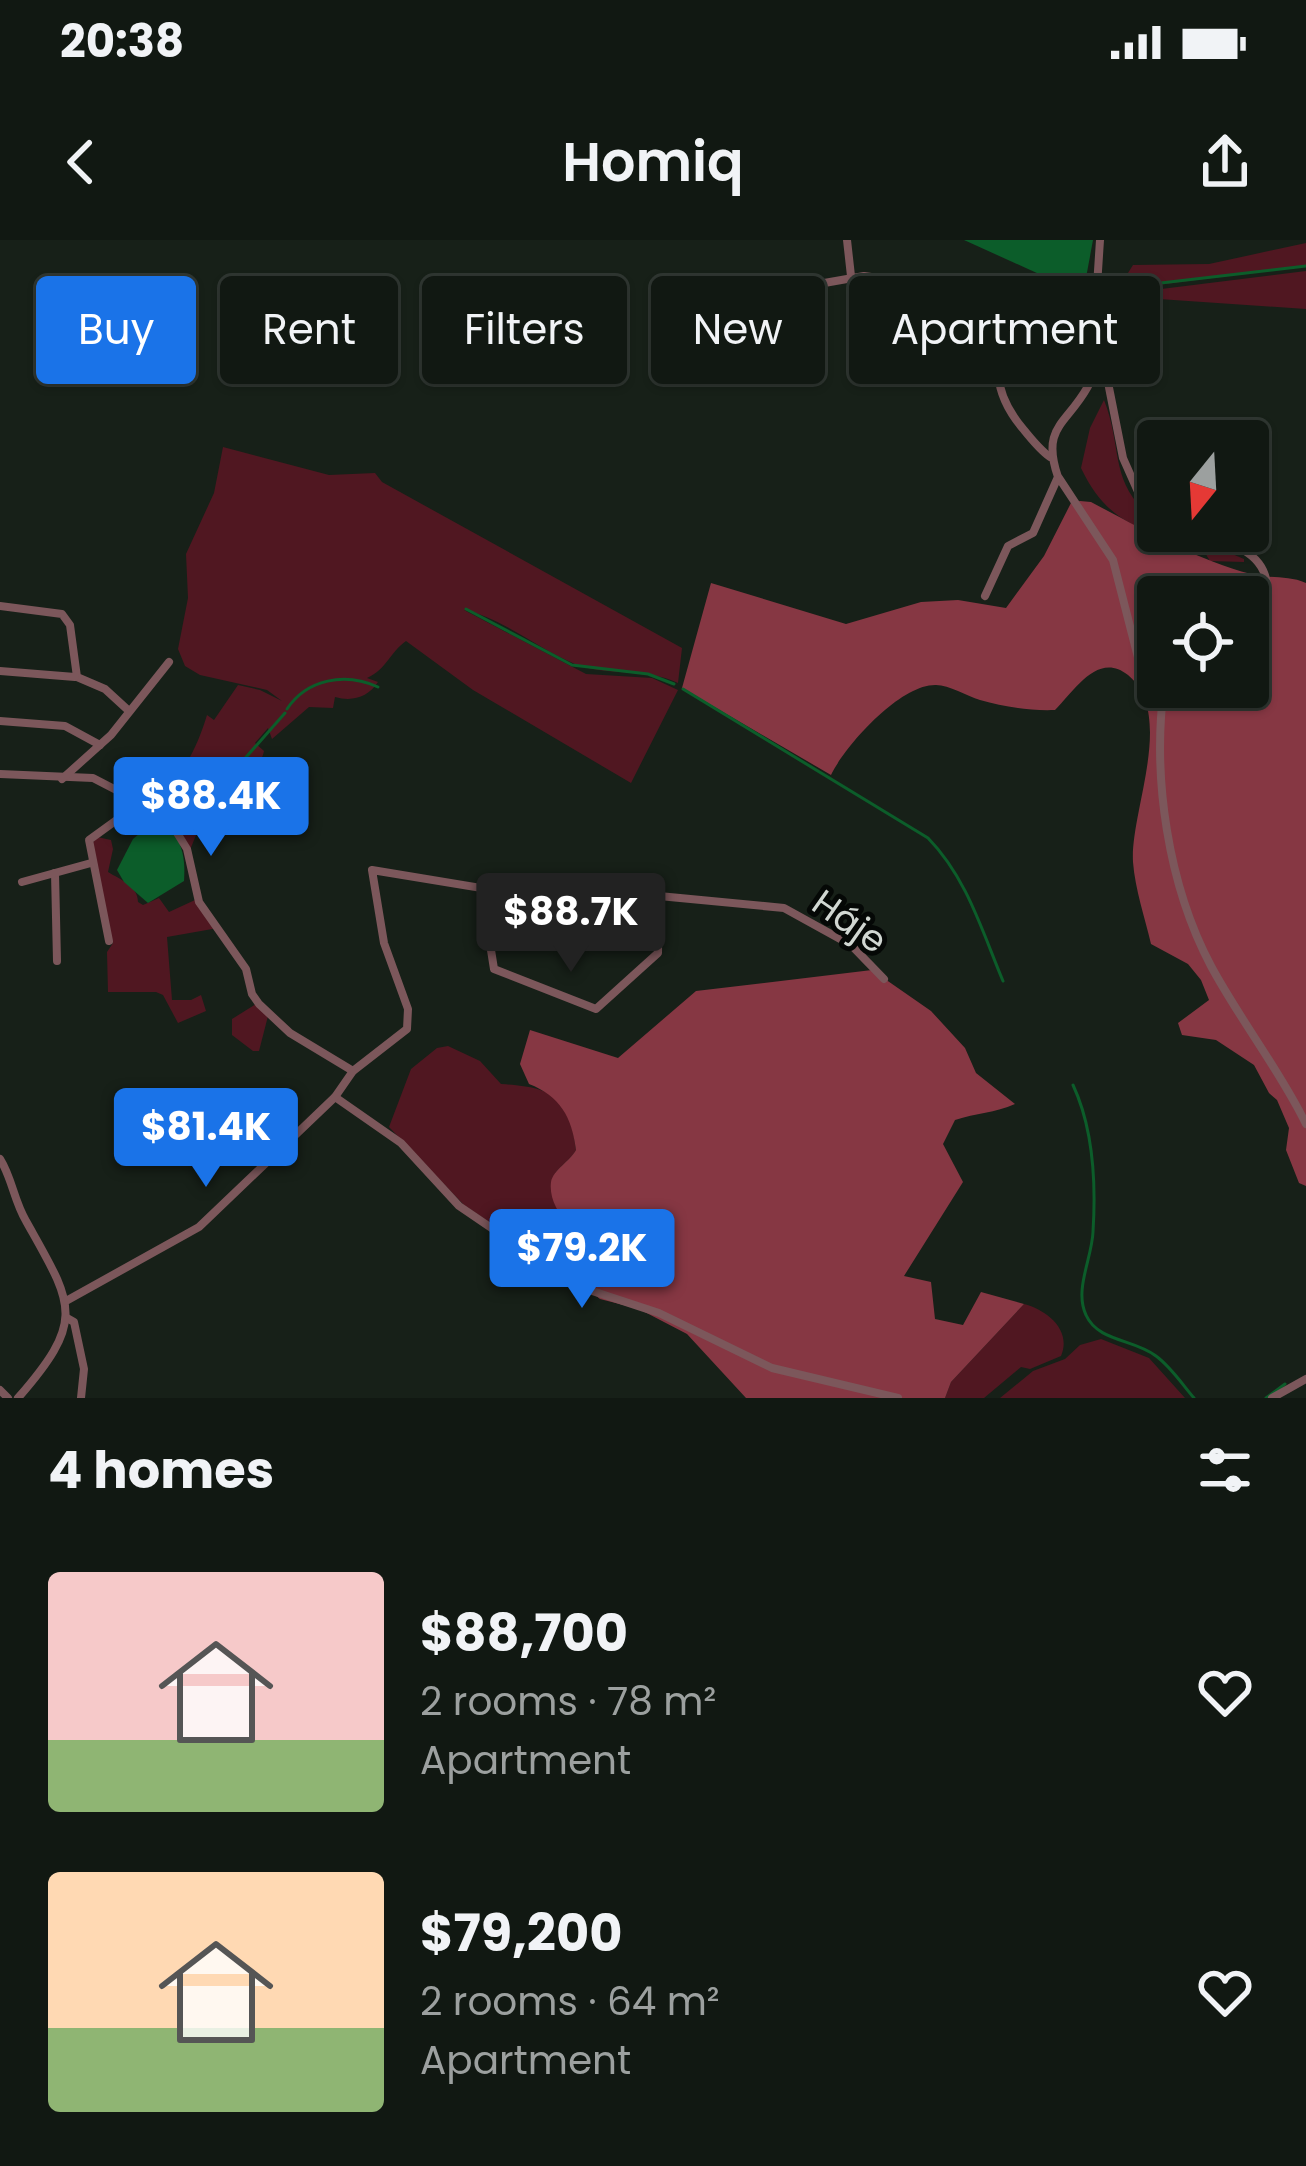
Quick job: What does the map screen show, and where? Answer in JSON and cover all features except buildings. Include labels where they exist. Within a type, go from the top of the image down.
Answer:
[{"type":"street","points":[[848,240],[851,276]]},
{"type":"street","points":[[1098,276],[1100,240]]},
{"type":"street","points":[[999,384],[1015,419],[1051,458],[1058,477],[1112,560],[1137,654]]},
{"type":"street","points":[[1051,458],[1058,424],[1089,384]]},
{"type":"street","points":[[1108,384],[1126,471],[1137,490]]},
{"type":"street","points":[[985,596],[1008,546],[1033,532],[1058,477]]},
{"type":"street","points":[[1247,552],[1261,563],[1265,576]]},
{"type":"street","points":[[0,606],[62,614],[70,626],[77,676]]},
{"type":"street","points":[[62,778],[100,745],[169,662]]},
{"type":"street","points":[[0,671],[77,676],[105,689],[129,711]]},
{"type":"street","points":[[1162,708],[1161,806],[1188,907],[1208,961],[1306,1124]]},
{"type":"street","points":[[0,721],[64,726],[100,745]]},
{"type":"street","points":[[0,774],[106,782],[149,807],[184,841],[199,902],[246,969],[259,1004],[290,1033],[353,1071]]},
{"type":"street","points":[[109,941],[88,840],[118,819],[149,807]]},
{"type":"street","points":[[22,882],[91,863]]},
{"type":"street","name":"Háje","points":[[66,1301],[199,1227],[334,1096],[353,1071],[402,1034],[409,1024],[408,1009],[384,943],[372,870],[524,895],[659,896],[784,908],[850,945],[884,980]]},
{"type":"street","points":[[55,873],[57,961]]},
{"type":"street","points":[[482,887],[494,969],[596,1009],[658,953],[659,896]]},
{"type":"street","points":[[334,1096],[401,1143],[459,1206],[577,1286],[659,1313],[772,1368],[898,1398]]},
{"type":"street","points":[[0,1160],[14,1200],[50,1261],[66,1301],[67,1318],[54,1352],[18,1398]]},
{"type":"street","points":[[67,1318],[74,1322],[85,1369],[81,1398]]},
{"type":"street","points":[[1272,1398],[1306,1379]]},
{"type":"street","points":[[0,1390],[8,1398]]},
{"type":"shaded area","points":[[964,240],[1093,240],[1086,276],[1043,276]]},
{"type":"shaded area","points":[[1306,243],[1306,266],[1160,285],[1160,276],[1128,276],[1133,265],[1209,264]]},
{"type":"shaded area","points":[[1306,271],[1306,309],[1160,299],[1160,289]]},
{"type":"shaded area","points":[[1104,400],[1119,466],[1137,502],[1137,527],[1104,503],[1081,468],[1090,428]]},
{"type":"shaded area","points":[[223,447],[329,475],[375,473],[382,482],[682,648],[678,683],[652,675],[601,670],[575,664],[492,619],[464,610],[586,674],[652,678],[678,690],[631,783],[473,690],[406,641],[367,678],[378,682],[365,695],[335,697],[333,708],[309,707],[272,739],[268,728],[255,743],[264,751],[260,761],[234,780],[224,800],[218,795],[190,850],[173,822],[176,814],[164,800],[160,804],[153,800],[186,764],[207,715],[214,720],[238,685],[282,701],[267,690],[200,675],[185,666],[178,649],[188,598],[186,554],[214,493]]},
{"type":"shaded area","points":[[1080,501],[1137,526],[1137,552],[1190,552],[1266,576],[1137,576],[1137,686],[1117,669],[1097,670],[1055,710],[999,705],[941,685],[922,687],[875,719],[831,775],[682,688],[711,583],[846,624],[921,602],[958,600],[1006,608],[1044,556],[1071,503]]},
{"type":"shaded area","points":[[1205,552],[1228,552],[1244,559],[1244,562],[1210,561]]},
{"type":"shaded area","points":[[1269,576],[1306,583],[1306,1186],[1299,1183],[1286,1150],[1289,1128],[1277,1100],[1254,1065],[1216,1040],[1182,1035],[1178,1023],[1209,1000],[1188,964],[1151,944],[1133,862],[1147,708],[1269,708]]},
{"type":"shaded area","points":[[158,818],[180,845],[184,881],[148,903],[117,870],[133,839]]},
{"type":"shaded area","points":[[97,837],[111,840],[108,872],[132,888],[138,902],[143,905],[159,898],[169,912],[195,900],[218,928],[167,937],[172,1000],[201,995],[206,1011],[178,1023],[163,995],[108,992],[107,952],[113,943],[91,845]]},
{"type":"shaded area","points":[[872,970],[931,1011],[965,1048],[976,1073],[1015,1104],[955,1120],[943,1144],[963,1182],[904,1276],[931,1282],[935,1319],[963,1325],[981,1292],[1024,1304],[951,1382],[945,1398],[746,1398],[687,1334],[639,1309],[600,1299],[570,1275],[584,1264],[583,1254],[555,1205],[551,1182],[576,1150],[563,1109],[529,1084],[520,1064],[530,1030],[618,1058],[696,991]]},
{"type":"shaded area","points":[[256,1004],[268,1016],[259,1051],[253,1051],[232,1035],[232,1019]]},
{"type":"shaded area","points":[[448,1046],[480,1061],[501,1084],[545,1092],[563,1106],[576,1150],[553,1177],[552,1193],[582,1248],[580,1269],[562,1271],[464,1205],[389,1127],[411,1069],[437,1048]]},
{"type":"shaded area","points":[[1024,1304],[1055,1322],[1063,1338],[1061,1356],[1030,1369],[1021,1367],[984,1398],[945,1398],[951,1382]]},
{"type":"shaded area","points":[[1101,1339],[1149,1358],[1185,1398],[1000,1398],[1033,1371]]},
{"type":"waterway","points":[[1160,283],[1306,266]]},
{"type":"waterway","points":[[466,609],[572,665],[648,674],[674,684]]},
{"type":"waterway","points":[[287,709],[305,691],[328,681],[353,680],[378,687]]},
{"type":"waterway","points":[[683,689],[928,838],[963,888],[1003,981]]},
{"type":"waterway","points":[[178,827],[203,806],[285,713]]},
{"type":"waterway","points":[[1073,1085],[1089,1138],[1093,1176],[1093,1232],[1082,1295],[1086,1315],[1099,1330],[1156,1356],[1194,1398]]},
{"type":"waterway","points":[[1266,1398],[1285,1384]]}]
